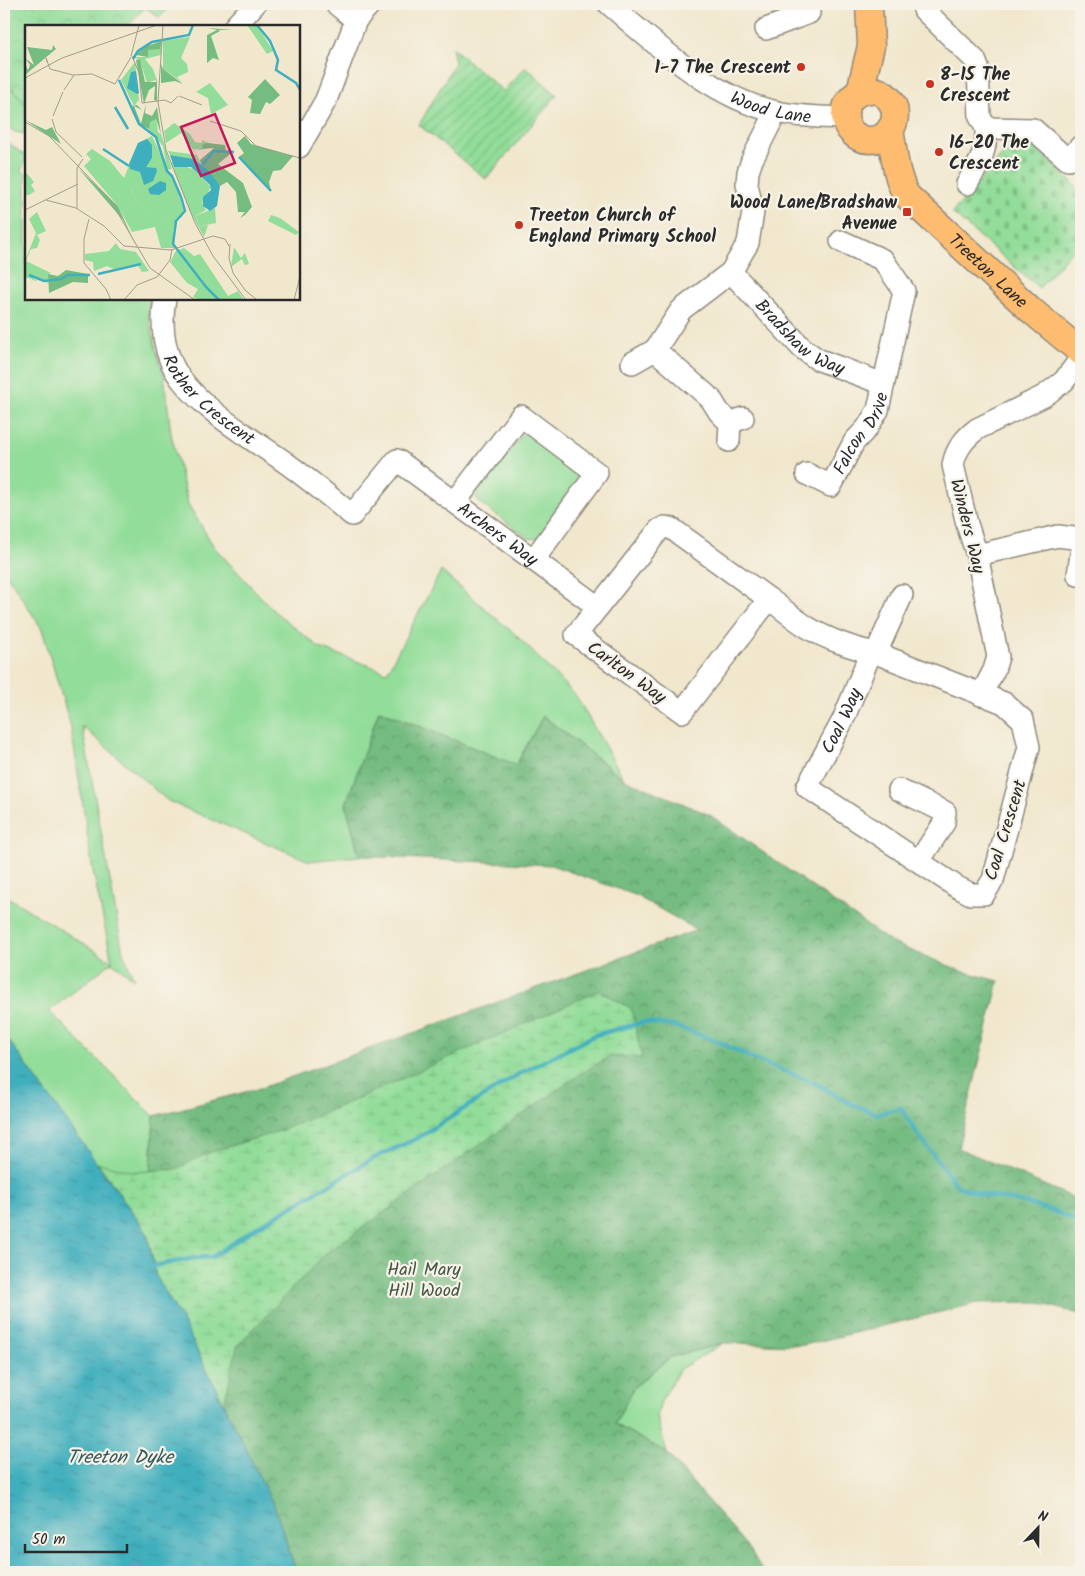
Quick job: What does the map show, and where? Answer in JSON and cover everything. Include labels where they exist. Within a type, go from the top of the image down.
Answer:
[{"type":"main road","points":[[869,4],[871,46],[887,97],[895,112],[894,121],[879,134],[860,138],[852,133],[847,126],[845,110],[853,96],[860,91],[874,90],[887,97]]},
{"type":"main road","points":[[860,91],[871,46]]},
{"type":"main road","name":"Treeton Lane","points":[[879,134],[894,159],[901,185],[906,195],[1032,311],[1081,352]]},
{"type":"street","points":[[236,25],[255,4]]},
{"type":"street","points":[[336,4],[356,20]]},
{"type":"street","points":[[300,145],[326,100],[356,20],[370,4]]},
{"type":"street","name":"Wood Lane","points":[[609,4],[681,64],[724,91],[748,103],[776,112],[810,117],[845,118]]},
{"type":"street","points":[[766,29],[809,13],[805,4]]},
{"type":"street","points":[[923,4],[924,10],[975,60],[978,68],[980,117],[986,128],[986,142],[982,161],[967,184]]},
{"type":"street","points":[[632,363],[655,350],[681,310],[731,272],[748,243],[753,212],[747,184],[748,172],[776,112]]},
{"type":"street","points":[[986,128],[1032,129],[1068,160],[1081,146]]},
{"type":"street","points":[[841,241],[883,260],[904,291],[883,384]]},
{"type":"street","name":"Bradshaw Way","points":[[731,272],[802,348],[817,359],[883,384]]},
{"type":"street","name":"Rother Crescent","points":[[165,300],[163,316],[166,345],[173,366],[181,379],[218,414],[299,472],[352,515]]},
{"type":"street","points":[[655,350],[711,399],[719,412],[734,427]]},
{"type":"street","name":"Winders Way","points":[[981,694],[994,670],[998,657],[977,555],[966,524],[953,466],[958,449],[963,441],[977,429],[1044,396],[1064,381],[1081,358]]},
{"type":"street","name":"Falcon Drive","points":[[807,474],[831,486],[854,442],[867,428],[878,410],[883,384]]},
{"type":"street","points":[[455,502],[521,416],[597,473],[534,559]]},
{"type":"street","name":"Archers Way","points":[[352,515],[397,460],[534,559],[598,608]]},
{"type":"street","name":"Carlton Way","points":[[769,599],[682,712],[576,635],[659,530],[665,527],[671,528],[769,599],[808,628]]},
{"type":"street","points":[[977,555],[1058,536],[1081,539]]},
{"type":"street","points":[[1078,575],[1081,554]]},
{"type":"street","points":[[873,652],[902,595]]},
{"type":"street","name":"Coal Crescent","points":[[807,787],[957,887],[971,894],[984,894],[993,880],[1029,748],[1023,720],[1004,703],[873,652],[855,649],[808,628]]},
{"type":"street","name":"Coal Way","points":[[807,787],[842,720],[873,652]]},
{"type":"street","points":[[899,790],[946,812],[944,823],[919,862]]},
{"type":"green space","points":[[4,4],[174,4],[159,17],[145,7],[129,25],[25,25],[25,104],[4,78]]},
{"type":"green space","points":[[452,47],[503,91],[526,67],[557,95],[486,179],[419,125],[455,63]]},
{"type":"green space","points":[[4,78],[25,104],[25,134],[15,132],[4,125]]},
{"type":"green space","points":[[1020,134],[1081,191],[1081,240],[1039,288],[952,213]]},
{"type":"green space","points":[[4,140],[25,155],[25,163],[21,170],[25,173],[25,300],[150,300],[148,313],[164,375],[171,434],[188,504],[214,547],[275,612],[320,648],[387,672],[441,571],[517,636],[576,696],[624,779],[543,716],[516,765],[379,710],[346,804],[359,856],[309,861],[168,801],[82,726],[123,953],[134,979],[112,962],[49,1011],[154,1116],[147,1233],[4,1034],[4,895],[112,961],[93,871],[71,727],[42,629],[4,570]]},
{"type":"green space","points":[[525,431],[585,476],[538,539],[528,538],[480,503],[476,494]]},
{"type":"green space","name":"Hail Mary Hill Wood","points":[[379,710],[516,765],[543,716],[624,779],[710,815],[892,943],[962,971],[999,981],[958,1148],[1081,1201],[1081,1316],[1036,1302],[978,1303],[804,1345],[724,1343],[671,1357],[634,1387],[615,1424],[667,1453],[751,1551],[763,1572],[296,1572],[275,1508],[183,1322],[156,1276],[147,1233],[154,1116],[264,1087],[697,930],[635,895],[551,865],[359,856],[346,804]]},
{"type":"green space","points":[[598,991],[631,1008],[642,1058],[610,1056],[576,1077],[325,1254],[237,1346],[224,1404],[183,1322],[156,1276],[147,1233],[98,1163],[135,1172],[176,1169],[211,1152],[280,1131],[352,1101]]},
{"type":"green space","points":[[724,1343],[680,1369],[661,1401],[657,1417],[667,1453],[615,1424],[634,1387],[671,1357]]},
{"type":"water","name":"Treeton Dyke","points":[[4,1034],[147,1233],[156,1276],[183,1322],[275,1508],[296,1572],[4,1572]]},
{"type":"waterway","points":[[154,1266],[195,1258],[212,1257],[257,1227],[376,1157],[416,1139],[519,1074],[595,1035],[645,1022],[674,1026],[717,1041],[752,1058],[819,1085],[851,1104],[877,1114],[901,1108],[916,1132],[957,1186],[984,1195],[1025,1203],[1056,1212],[1081,1223]]},
{"type":"place","name":"1-7 The Crescent","points":[[801,67]]},
{"type":"place","name":"8-15 The Crescent","points":[[930,84]]},
{"type":"place","name":"16-20 The Crescent","points":[[939,152]]},
{"type":"place","name":"Wood Lane/Bradshaw Avenue","points":[[907,212]]},
{"type":"place","name":"Treeton Church of England Primary School","points":[[519,225]]}]
